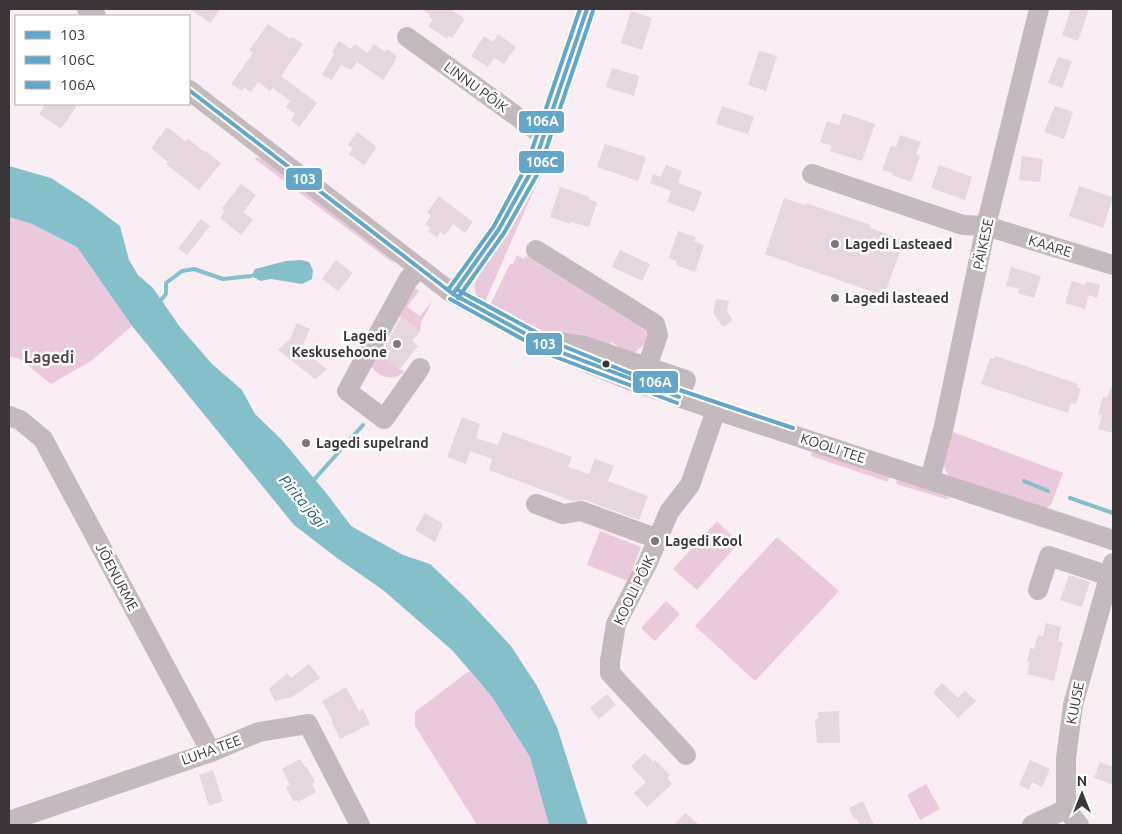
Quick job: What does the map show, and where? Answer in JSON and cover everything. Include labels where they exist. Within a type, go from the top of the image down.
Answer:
[{"type":"street","points":[[453,294],[499,229],[532,170],[586,9]]},
{"type":"street","name":"PÄIKESE","points":[[930,479],[944,426],[986,226],[1039,9]]},
{"type":"street","name":"LINNU PÕIK","points":[[407,37],[544,136]]},
{"type":"street","name":"KOOLI TEE","points":[[197,100],[453,294],[555,350],[716,410],[930,479],[959,498],[1113,540]]},
{"type":"street","name":"KAARE","points":[[812,174],[963,225],[986,226],[1113,266]]},
{"type":"street","points":[[536,250],[655,324],[658,335],[647,367]]},
{"type":"street","points":[[418,268],[408,280],[347,391],[384,419],[420,368]]},
{"type":"street","points":[[528,336],[584,346],[686,380],[680,397]]},
{"type":"street","name":"KOOLI PÕIK","points":[[686,755],[610,673],[610,661],[616,624],[648,562],[669,512],[690,485],[716,410]]},
{"type":"street","name":"JÕENURME","points":[[9,416],[20,420],[43,439],[210,752]]},
{"type":"street","points":[[536,504],[563,514],[581,511],[658,539]]},
{"type":"street","points":[[1038,590],[1049,556],[1111,570]]},
{"type":"street","name":"KUUSE","points":[[1066,809],[1066,758],[1073,705],[1111,570]]},
{"type":"street","name":"LUHA TEE","points":[[9,821],[210,752],[259,732],[308,724],[360,825]]},
{"type":"street","points":[[1032,825],[1066,809],[1079,825]]},
{"type":"shaded area","points":[[563,114],[536,185],[484,304],[476,295],[475,283],[557,121]]},
{"type":"shaded area","points":[[257,157],[265,160],[394,262],[255,159]]},
{"type":"shaded area","points":[[9,217],[32,224],[77,247],[132,326],[91,361],[51,384],[20,359],[9,356]]},
{"type":"shaded area","points":[[517,255],[524,259],[526,256],[649,332],[645,344],[634,353],[617,349],[618,346],[611,342],[609,345],[553,335],[533,329],[490,305],[510,264],[513,264]]},
{"type":"shaded area","points":[[410,284],[419,291],[407,307],[420,316],[432,301],[421,323],[420,332],[400,316],[375,349],[404,372],[398,376],[386,377],[375,371],[371,366],[369,353]]},
{"type":"shaded area","points":[[950,431],[1063,473],[1051,505],[1046,508],[952,479],[947,474],[944,462]]},
{"type":"shaded area","points":[[812,452],[890,476],[888,481],[885,481],[811,456]]},
{"type":"shaded area","points":[[896,478],[945,495],[950,500],[899,485]]},
{"type":"shaded area","points":[[717,521],[739,543],[697,590],[673,569]]},
{"type":"shaded area","points":[[600,531],[641,547],[628,581],[587,565]]},
{"type":"shaded area","points":[[777,537],[839,591],[755,681],[695,626]]},
{"type":"shaded area","points":[[666,601],[680,614],[655,641],[641,628]]},
{"type":"shaded area","points":[[469,671],[492,697],[530,757],[549,825],[477,825],[415,726],[415,712]]},
{"type":"shaded area","points":[[926,784],[940,809],[920,820],[907,795]]},
{"type":"water","name":"Pirita jõgi","points":[[9,166],[51,178],[120,226],[129,260],[138,275],[153,288],[180,327],[212,364],[242,390],[255,414],[281,439],[351,526],[403,555],[430,564],[468,600],[511,646],[537,686],[557,727],[588,825],[549,825],[530,757],[492,697],[453,651],[383,590],[294,525],[132,326],[77,247],[32,224],[9,217]]},
{"type":"water","points":[[301,260],[309,262],[313,270],[312,279],[302,284],[271,279],[261,281],[251,276],[255,269],[286,261]]},
{"type":"building","points":[[190,9],[220,9],[210,23]]},
{"type":"building","points":[[421,9],[450,9],[465,19],[452,38],[449,36],[447,39],[428,26],[433,20],[429,17],[430,15]]},
{"type":"building","points":[[1071,9],[1089,9],[1078,41],[1062,35]]},
{"type":"building","points":[[631,11],[652,18],[642,50],[621,43]]},
{"type":"building","points":[[268,24],[290,39],[292,37],[303,44],[281,76],[317,103],[299,127],[291,120],[295,114],[286,107],[290,101],[273,88],[270,91],[258,82],[251,92],[244,87],[242,91],[231,84],[253,53],[249,50]]},
{"type":"building","points":[[498,34],[516,47],[504,64],[494,58],[488,67],[471,56],[484,36],[493,42]]},
{"type":"building","points":[[339,41],[351,49],[355,44],[367,53],[374,44],[385,52],[387,49],[397,56],[396,60],[383,80],[357,62],[351,70],[341,65],[332,80],[322,75]]},
{"type":"building","points":[[759,51],[777,56],[766,91],[748,85]]},
{"type":"building","points":[[1058,57],[1072,61],[1062,88],[1048,83]]},
{"type":"building","points":[[612,68],[639,76],[634,96],[606,87]]},
{"type":"building","points":[[45,105],[77,105],[61,129],[39,114]]},
{"type":"building","points":[[722,106],[754,117],[748,134],[716,124]]},
{"type":"building","points":[[1055,106],[1073,112],[1064,139],[1044,132]]},
{"type":"building","points":[[843,113],[875,124],[862,161],[830,151],[832,146],[820,142],[827,121],[839,125]]},
{"type":"building","points":[[167,127],[186,142],[188,139],[221,163],[199,190],[166,164],[168,162],[151,148]]},
{"type":"building","points":[[357,132],[377,147],[364,165],[349,154],[353,148],[348,145]]},
{"type":"building","points":[[900,135],[921,142],[916,154],[920,156],[911,182],[882,170],[891,146],[896,147]]},
{"type":"building","points":[[605,144],[646,157],[638,181],[597,167]]},
{"type":"building","points":[[1022,156],[1043,159],[1040,182],[1019,180]]},
{"type":"building","points":[[666,165],[682,171],[678,183],[702,192],[694,212],[667,202],[671,191],[650,183],[653,174],[661,177]]},
{"type":"building","points":[[939,165],[972,177],[965,200],[931,188]]},
{"type":"building","points":[[241,184],[256,195],[243,212],[253,220],[241,235],[220,218],[225,210],[222,208]]},
{"type":"building","points":[[1079,186],[1113,197],[1103,228],[1069,216]]},
{"type":"building","points":[[560,187],[590,197],[589,200],[597,202],[589,227],[571,222],[570,224],[550,217]]},
{"type":"building","points":[[439,196],[473,222],[465,233],[453,224],[445,235],[440,232],[437,237],[428,231],[431,228],[425,224],[431,216],[427,212]]},
{"type":"building","name":"Lagedi Lasteaed","points":[[784,198],[805,205],[806,203],[871,225],[870,228],[904,240],[884,296],[765,254]]},
{"type":"building","points":[[201,219],[210,226],[187,255],[178,248]]},
{"type":"building","points":[[678,231],[696,237],[694,241],[704,245],[695,272],[676,265],[677,261],[669,258]]},
{"type":"building","points":[[620,250],[650,264],[642,281],[612,267]]},
{"type":"building","points":[[336,260],[353,273],[338,291],[322,279]]},
{"type":"building","points":[[1011,267],[1041,276],[1034,298],[1018,293],[1020,289],[1006,286]]},
{"type":"building","points":[[1072,281],[1085,285],[1086,281],[1100,285],[1097,298],[1089,295],[1085,309],[1065,303]]},
{"type":"building","points":[[716,299],[729,301],[727,312],[733,320],[723,327],[713,313]]},
{"type":"building","name":"Lagedi Keskusehoone","points":[[401,317],[420,332],[412,341],[418,346],[400,369],[381,354]]},
{"type":"building","points":[[297,323],[310,329],[301,349],[327,369],[315,379],[278,350],[290,339]]},
{"type":"building","points":[[995,356],[1078,384],[1077,387],[1081,388],[1076,404],[1071,403],[1068,413],[981,384],[990,358],[994,359]]},
{"type":"building","points":[[1111,388],[1113,388],[1113,433],[1098,429],[1102,415],[1098,414],[1103,397],[1107,398]]},
{"type":"building","points":[[462,417],[480,424],[476,438],[498,445],[503,432],[572,457],[568,467],[589,474],[595,459],[614,466],[608,481],[648,496],[639,520],[585,500],[572,501],[489,470],[492,459],[470,451],[466,464],[447,457]]},
{"type":"building","points":[[425,513],[443,524],[435,542],[415,530]]},
{"type":"building","points":[[1069,575],[1090,582],[1082,607],[1060,600]]},
{"type":"building","points":[[1046,623],[1061,627],[1058,641],[1063,642],[1054,681],[1027,674],[1030,662],[1027,661],[1030,648],[1034,649],[1038,635],[1043,636]]},
{"type":"building","points":[[309,664],[320,678],[292,697],[275,701],[269,689],[287,673],[291,678]]},
{"type":"building","points":[[942,683],[958,698],[965,691],[976,701],[958,718],[933,693]]},
{"type":"building","points":[[346,687],[359,711],[363,709],[370,724],[340,739],[322,701]]},
{"type":"building","points":[[607,694],[616,705],[599,719],[590,708]]},
{"type":"building","points":[[839,711],[840,743],[817,743],[815,719],[818,719],[818,712]]},
{"type":"building","points":[[645,753],[670,775],[667,778],[672,784],[647,807],[634,793],[646,782],[631,766]]},
{"type":"building","points":[[300,759],[315,782],[312,784],[316,792],[298,802],[297,800],[294,802],[286,788],[290,785],[282,769]]},
{"type":"building","points":[[1030,760],[1050,769],[1042,787],[1032,782],[1029,790],[1019,785]]},
{"type":"building","points":[[1100,762],[1113,767],[1113,785],[1094,778]]},
{"type":"building","points":[[213,770],[223,801],[209,806],[199,775]]},
{"type":"building","points":[[863,801],[874,825],[860,825],[856,818],[854,819],[849,808]]},
{"type":"building","points":[[685,813],[699,825],[674,825]]},
{"type":"waterway","points":[[157,302],[166,294],[166,283],[182,271],[194,269],[223,279],[251,276]]},
{"type":"waterway","points":[[311,483],[363,425]]},
{"type":"waterway","points":[[1024,481],[1048,491]]},
{"type":"waterway","points":[[1070,498],[1113,513]]},
{"type":"transit line","name":"106A","points":[[448,290],[494,226],[526,167],[580,9]]},
{"type":"transit line","name":"103","points":[[453,294],[499,229],[532,170],[587,9]]},
{"type":"transit line","name":"106C","points":[[458,298],[504,233],[538,173],[593,11]]},
{"type":"transit line","name":"103","points":[[190,91],[453,294],[555,350],[679,397]]},
{"type":"transit line","name":"106A","points":[[456,289],[558,344],[629,373],[793,428]]},
{"type":"transit line","name":"106C","points":[[450,299],[553,356],[677,403]]},
{"type":"place","name":"Lagedi Lasteaed","points":[[835,244]]},
{"type":"place","name":"Lagedi lasteaed","points":[[835,298]]},
{"type":"place","name":"Lagedi Keskusehoone","points":[[397,344]]},
{"type":"place","name":"Lagedi supelrand","points":[[306,443]]},
{"type":"place","name":"Lagedi Kool","points":[[655,541]]},
{"type":"district","name":"Lagedi","points":[[49,357]]}]
